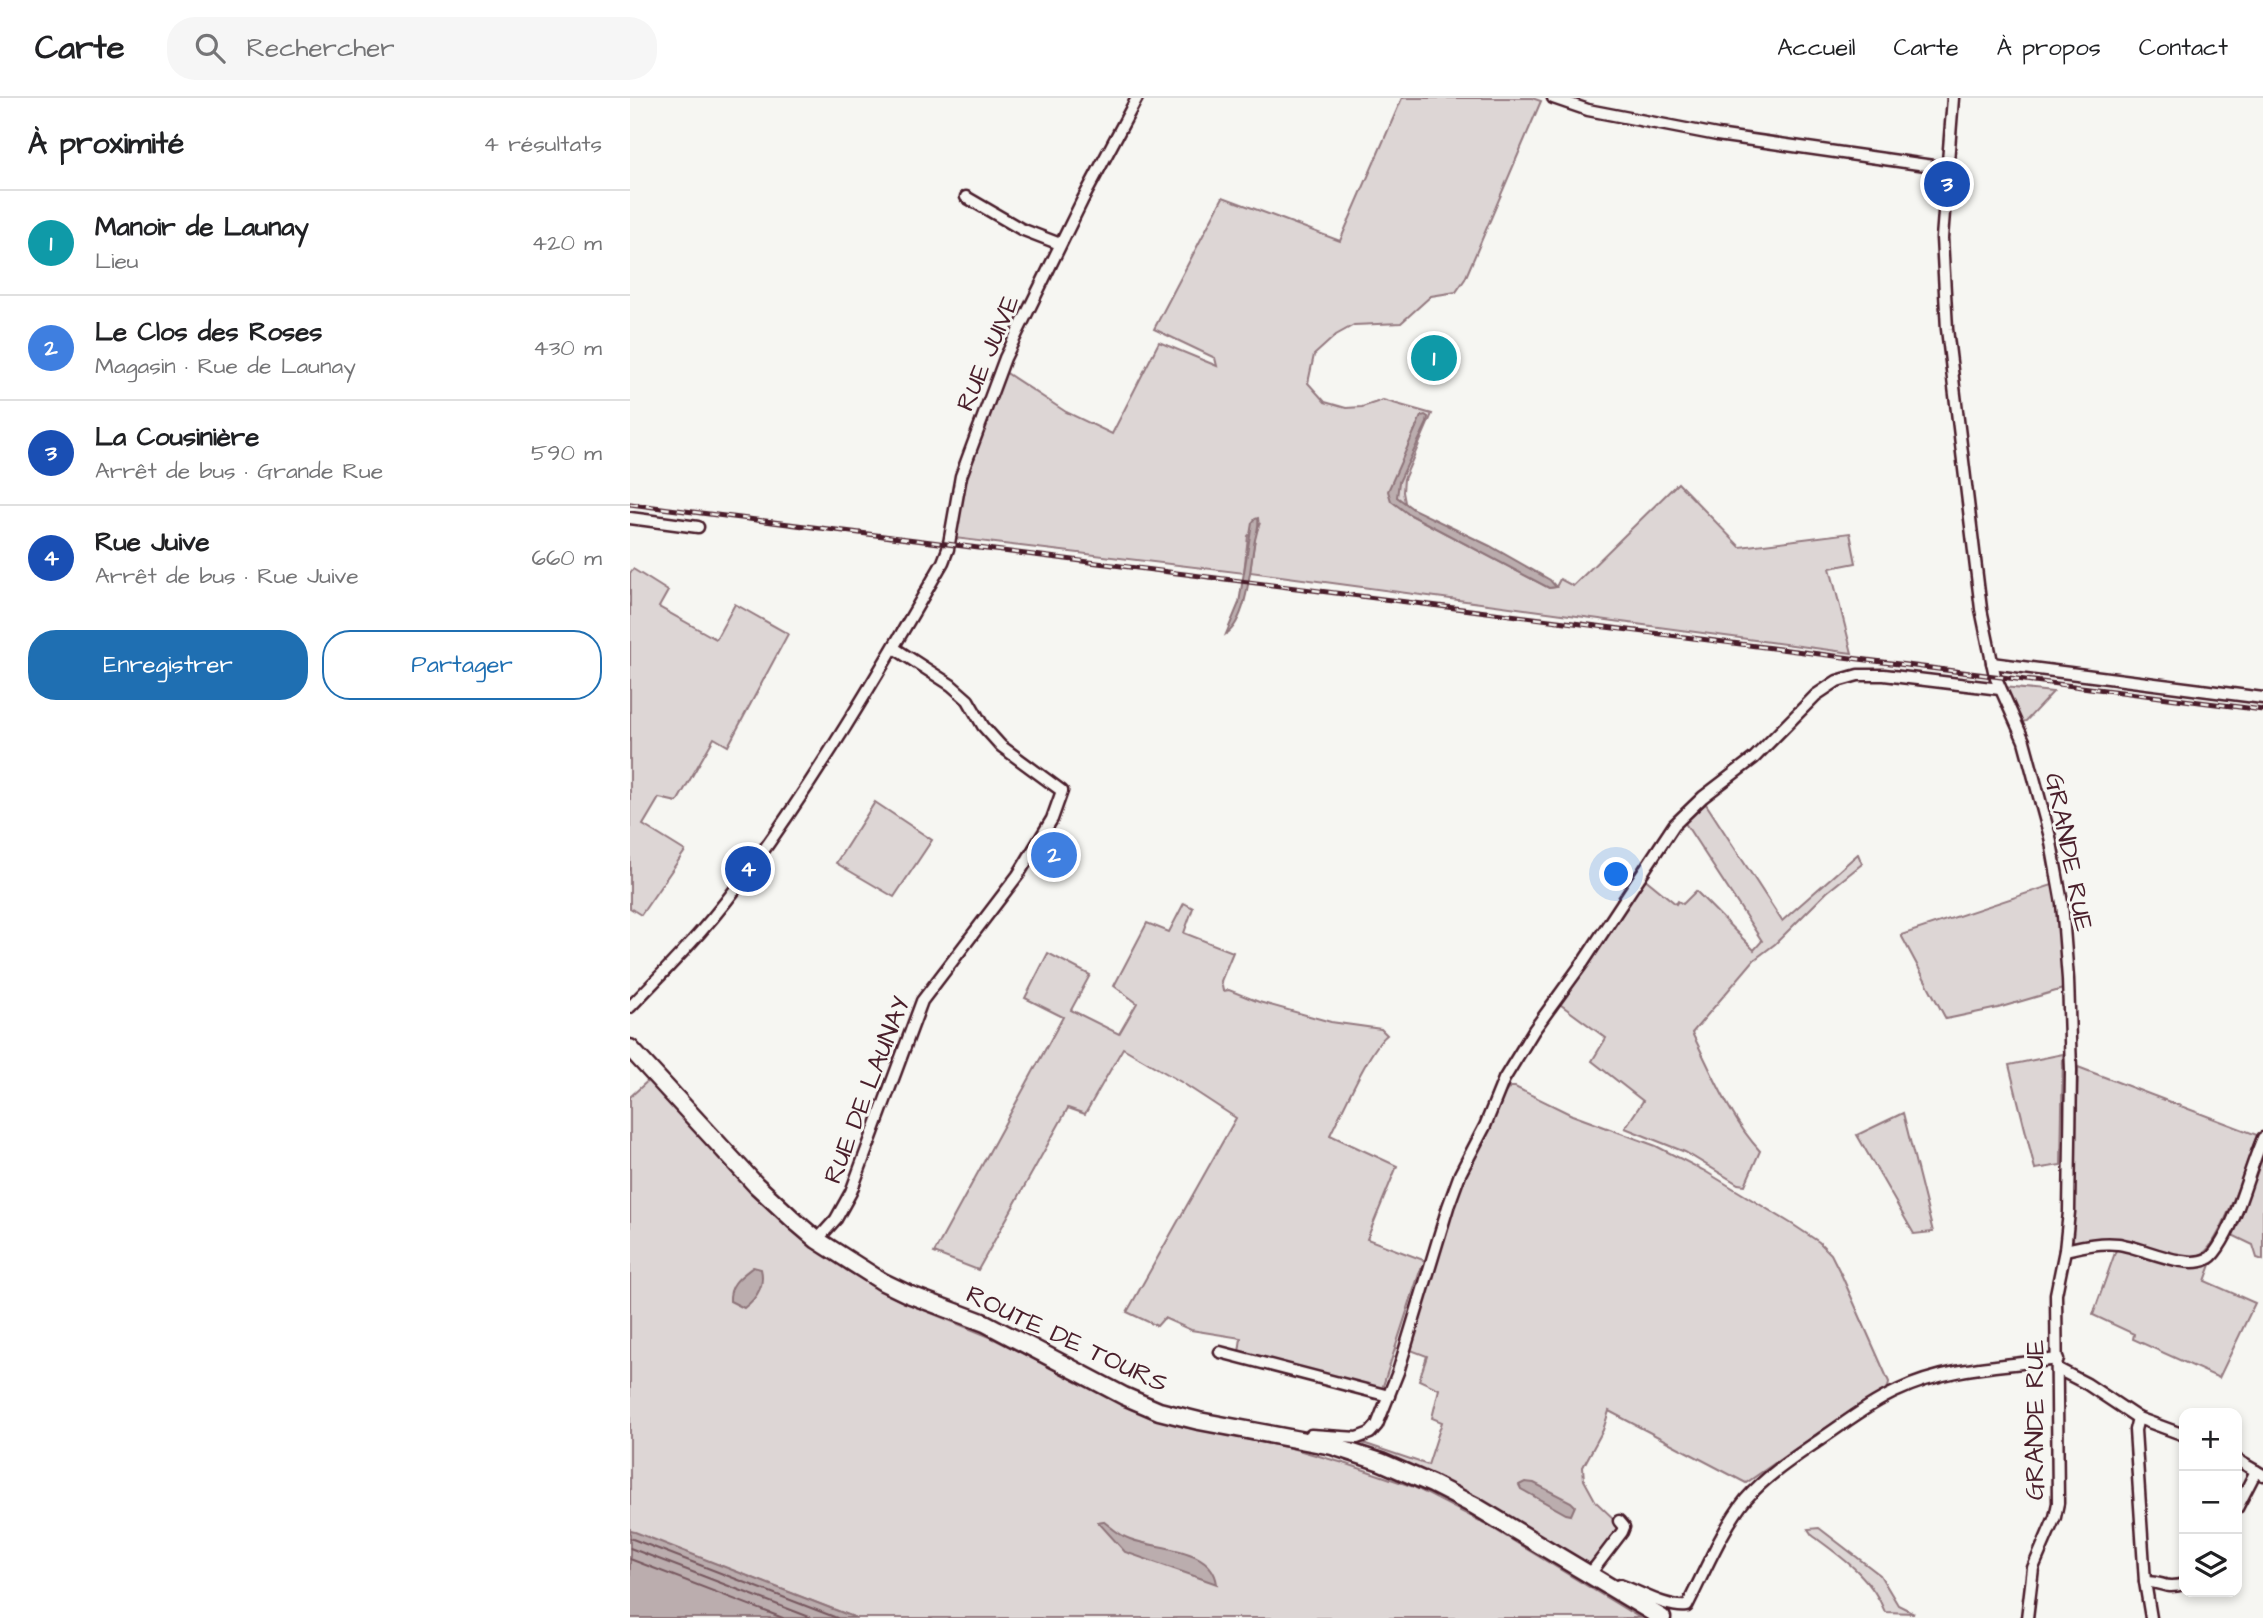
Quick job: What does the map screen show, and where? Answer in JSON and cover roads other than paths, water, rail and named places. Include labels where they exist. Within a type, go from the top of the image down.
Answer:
[{"type":"main road","name":"ROUTE DE TOURS","points":[[630,1048],[755,1185],[817,1240],[883,1282],[985,1323],[1124,1396],[1160,1411],[1332,1446],[1381,1462],[1432,1484],[1475,1506],[1661,1618]]},
{"type":"street","name":"RUE JUIVE","points":[[630,1007],[735,890],[799,801],[894,648],[943,562],[966,460],[1004,358],[1137,98]]},
{"type":"street","points":[[1553,98],[1588,110],[1717,135],[1947,168]]},
{"type":"street","name":"GRANDE RUE","points":[[1952,98],[1942,238],[1947,330],[1981,609],[2000,690],[2024,741],[2050,837],[2062,903],[2068,979],[2071,1070],[2069,1212],[2056,1294],[2058,1503],[2056,1517],[2033,1568],[2027,1618]]},
{"type":"street","points":[[966,197],[1021,229],[1060,244]]},
{"type":"street","points":[[630,518],[698,527]]},
{"type":"street","name":"RUE DE LAUNAY","points":[[817,1240],[836,1219],[852,1192],[922,1000],[1018,875],[1052,819],[1062,791],[1001,746],[983,726],[968,700],[951,685],[894,648]]},
{"type":"street","points":[[1992,663],[2263,698]]},
{"type":"street","points":[[1307,1440],[1311,1435],[1357,1438],[1370,1433],[1382,1414],[1398,1373],[1460,1174],[1485,1126],[1504,1079],[1534,1030],[1584,961],[1674,825],[1703,797],[1754,758],[1816,695],[1837,681],[1858,675],[1884,675],[2000,690]]},
{"type":"street","points":[[2065,1250],[2093,1243],[2119,1244],[2192,1262],[2208,1259],[2229,1229],[2263,1138]]},
{"type":"street","points":[[1220,1352],[1389,1396]]},
{"type":"street","points":[[1612,1588],[1620,1585],[1668,1603],[1687,1606],[1734,1517],[1764,1480],[1894,1392],[1943,1375],[1986,1367],[2058,1364],[2138,1418],[2179,1434]]},
{"type":"street","points":[[2138,1418],[2135,1430],[2145,1581],[2151,1618]]},
{"type":"street","points":[[2242,1463],[2259,1473],[2242,1500]]},
{"type":"street","points":[[1590,1574],[1622,1532],[1624,1527],[1619,1521]]},
{"type":"street","points":[[2145,1581],[2169,1588],[2179,1585]]},
{"type":"water","points":[[1421,416],[1428,417],[1427,423],[1399,482],[1397,497],[1413,509],[1490,546],[1550,580],[1556,587],[1549,588],[1407,513],[1391,501],[1388,491]]},
{"type":"water","points":[[1258,518],[1243,606],[1239,618],[1226,634],[1239,603],[1252,523]]},
{"type":"water","points":[[753,1267],[761,1269],[761,1286],[753,1300],[744,1308],[730,1301],[731,1290],[736,1281]]},
{"type":"water","points":[[1525,1482],[1534,1483],[1571,1502],[1575,1506],[1571,1515],[1521,1489],[1519,1485]]},
{"type":"water","points":[[1103,1521],[1126,1538],[1182,1551],[1205,1562],[1213,1572],[1217,1584],[1125,1552],[1098,1522]]},
{"type":"water","points":[[630,1531],[635,1532],[856,1618],[630,1618]]},
{"type":"railway","points":[[630,504],[2263,710]]},
{"type":"place","name":"La Cousinière","points":[[1947,184]]},
{"type":"place","name":"Manoir de Launay","points":[[1434,358]]},
{"type":"place","name":"Le Clos des Roses","points":[[1054,855]]},
{"type":"place","name":"Rue Juive","points":[[748,869]]}]
